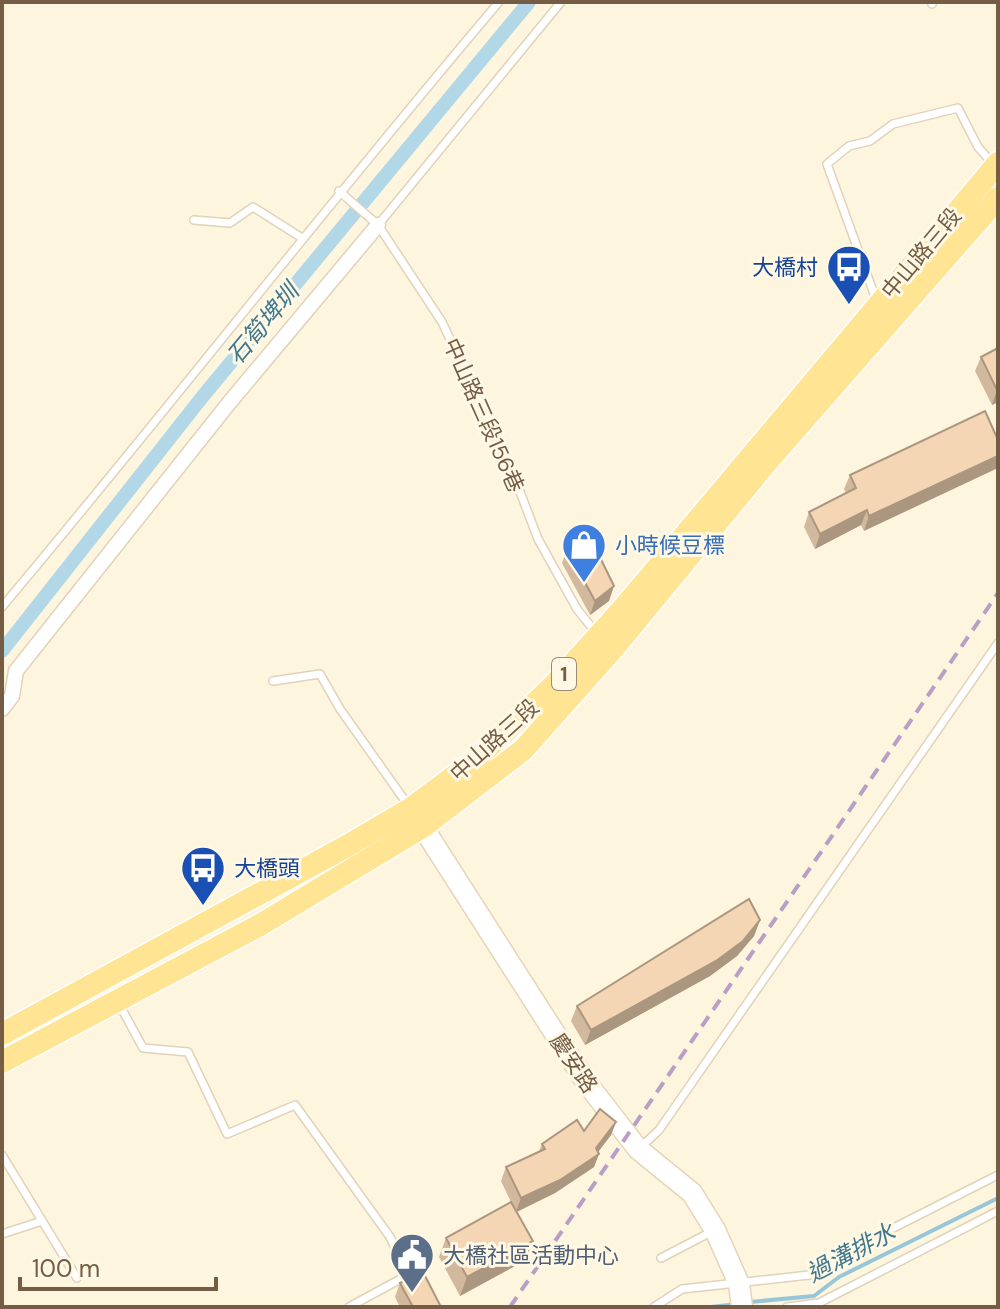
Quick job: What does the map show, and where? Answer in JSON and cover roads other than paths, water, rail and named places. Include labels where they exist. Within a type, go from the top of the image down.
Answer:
[{"type":"main road","name":"中山路三段","points":[[606,644],[877,305],[997,166]]},
{"type":"main road","name":"中山路三段","points":[[2,1062],[260,925],[417,818],[472,763],[606,644],[998,198]]},
{"type":"main road","name":"中山路三段","points":[[2,1034],[245,904],[417,818]]},
{"type":"street","points":[[2,709],[12,696],[16,671],[229,403],[378,225]]},
{"type":"street","name":"慶安路","points":[[417,818],[586,1082],[638,1149],[692,1193],[715,1230],[739,1284],[742,1307]]},
{"type":"lane","points":[[2,607],[153,426],[339,191],[499,2]]},
{"type":"lane","points":[[378,225],[561,2]]},
{"type":"lane","points":[[877,305],[827,164],[849,146],[870,141],[893,124],[958,108],[978,147],[997,166]]},
{"type":"lane","name":"中山路三段156巷","points":[[339,191],[378,225],[442,322],[514,476],[538,539],[577,609],[606,644]]},
{"type":"lane","points":[[194,220],[230,223],[253,207],[302,238]]},
{"type":"lane","points":[[638,1149],[659,1130],[998,643]]},
{"type":"lane","points":[[273,681],[320,674],[417,818]]},
{"type":"lane","points":[[117,1000],[143,1048],[188,1052],[227,1134],[295,1105],[390,1237],[408,1275],[349,1307]]},
{"type":"lane","points":[[2,1155],[77,1278]]},
{"type":"lane","points":[[654,1307],[682,1289],[818,1274],[836,1257],[998,1175]]},
{"type":"lane","points":[[787,1307],[819,1303],[998,1211]]},
{"type":"lane","points":[[2,1234],[42,1221]]},
{"type":"lane","points":[[661,1258],[715,1230]]},
{"type":"waterway","name":"石筍埤圳","points":[[2,651],[203,396],[529,2]]},
{"type":"waterway","name":"過溝排水","points":[[750,1302],[814,1296],[839,1277],[998,1198]]},
{"type":"waterway","name":"過溝排水","points":[[711,1307],[737,1304]]},
{"type":"railway","points":[[510,1307],[998,593]]},
{"type":"place","name":"大橋村","points":[[849,306]]},
{"type":"place","name":"小時候豆標","points":[[584,584]]},
{"type":"place","name":"大橋頭","points":[[203,907]]},
{"type":"place","name":"大橋社區活動中心","points":[[412,1294]]}]
